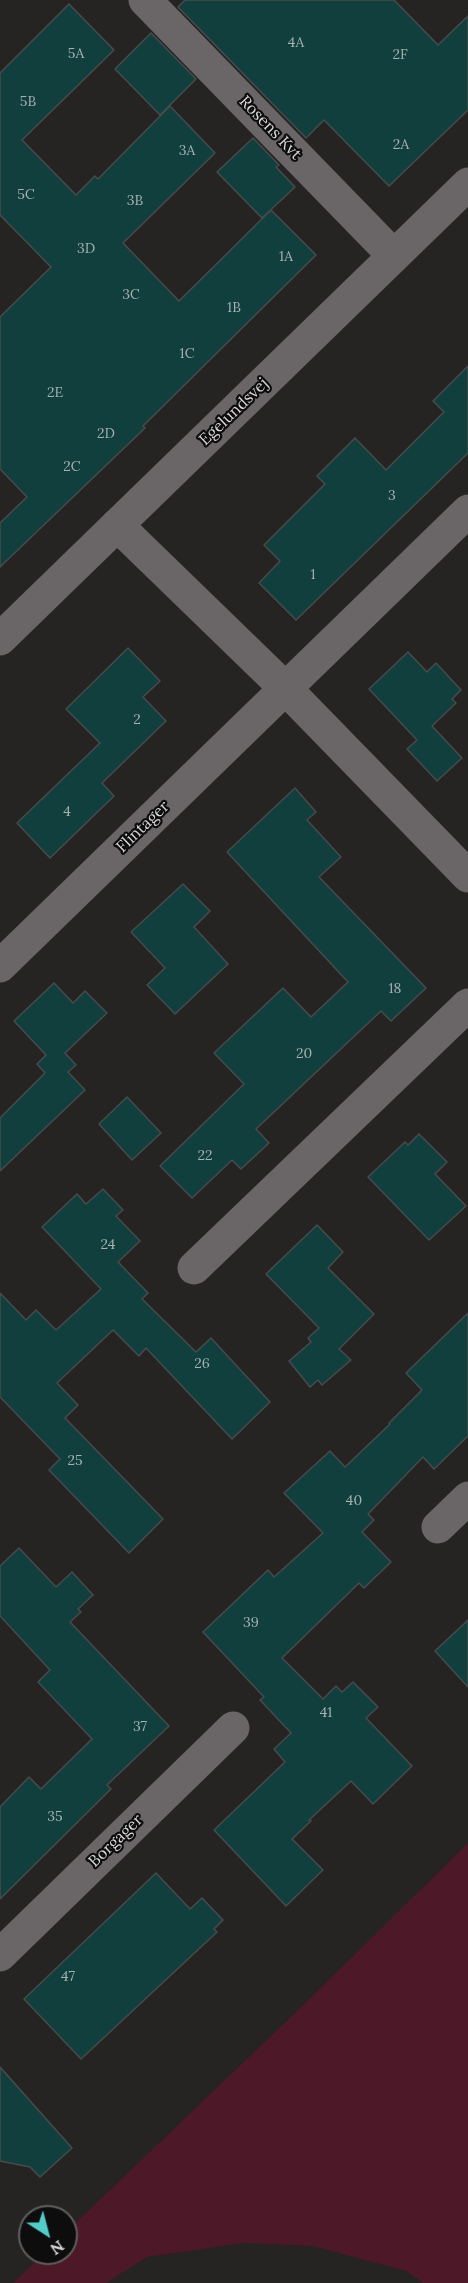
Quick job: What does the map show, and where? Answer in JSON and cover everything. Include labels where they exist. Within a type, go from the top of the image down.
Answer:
[{"type":"street","name":"Rosens Kvt","points":[[145,0],[394,256]]},
{"type":"street","name":"Egelundsvej","points":[[0,639],[468,184]]},
{"type":"street","name":"Flintager","points":[[0,966],[468,511]]},
{"type":"street","points":[[117,525],[286,689],[468,876]]},
{"type":"street","points":[[194,1268],[468,1005]]},
{"type":"street","points":[[438,1527],[468,1498]]},
{"type":"street","name":"Borgager","points":[[0,1955],[232,1728]]},
{"type":"shaded area","points":[[468,1843],[468,2283],[423,2283],[407,2271],[313,2246],[244,2243],[147,2257],[106,2283],[13,2283],[32,2265],[78,2265],[78,2221],[294,2014]]},
{"type":"building","points":[[185,0],[394,0],[438,45],[468,16],[468,110],[389,186],[324,120],[306,138],[178,7]]},
{"type":"building","points":[[69,4],[114,50],[22,140],[76,195],[95,176],[98,179],[170,106],[215,153],[123,243],[179,301],[271,210],[316,255],[143,426],[145,428],[0,567],[0,523],[27,497],[0,469],[0,317],[51,267],[0,215],[0,73]]},
{"type":"building","points":[[151,33],[196,79],[160,115],[115,69]]},
{"type":"building","points":[[253,138],[279,165],[276,167],[295,187],[262,218],[217,172]]},
{"type":"building","points":[[468,366],[468,453],[296,620],[259,583],[280,561],[264,545],[325,484],[317,476],[355,438],[386,470],[444,412],[433,401]]},
{"type":"building","points":[[128,648],[160,681],[143,697],[166,721],[102,783],[114,796],[50,858],[17,823],[100,743],[66,709]]},
{"type":"building","points":[[408,652],[427,672],[436,663],[461,690],[452,699],[456,703],[432,726],[462,758],[437,781],[407,749],[417,740],[369,689]]},
{"type":"building","points":[[295,788],[316,812],[307,820],[341,857],[319,877],[426,988],[391,1021],[381,1011],[256,1129],[269,1143],[241,1169],[232,1160],[192,1198],[160,1166],[244,1084],[214,1053],[283,988],[311,1017],[348,982],[227,852]]},
{"type":"building","points":[[183,884],[210,911],[194,927],[228,964],[175,1014],[147,985],[165,968],[131,932]]},
{"type":"building","points":[[54,983],[73,1003],[85,991],[107,1013],[65,1053],[76,1065],[68,1072],[85,1090],[0,1171],[0,1118],[45,1073],[37,1064],[46,1055],[14,1021]]},
{"type":"building","points":[[127,1097],[161,1133],[132,1160],[99,1124]]},
{"type":"building","points":[[419,1134],[447,1162],[435,1174],[466,1206],[429,1240],[368,1177],[405,1142],[408,1145]]},
{"type":"building","points":[[103,1189],[123,1210],[116,1216],[140,1241],[118,1262],[148,1293],[142,1299],[196,1352],[211,1338],[270,1402],[232,1439],[146,1348],[139,1356],[113,1330],[57,1383],[78,1405],[65,1418],[163,1519],[129,1553],[49,1470],[60,1459],[0,1397],[0,1293],[26,1320],[36,1310],[56,1330],[101,1289],[42,1227],[77,1194],[86,1204]]},
{"type":"building","points":[[317,1225],[343,1252],[328,1268],[374,1314],[339,1349],[351,1360],[322,1385],[318,1380],[310,1387],[289,1361],[311,1342],[308,1338],[319,1328],[266,1274]]},
{"type":"building","points":[[468,1313],[468,1436],[434,1469],[423,1457],[368,1514],[374,1520],[362,1532],[391,1562],[364,1588],[359,1583],[282,1658],[323,1699],[336,1686],[342,1692],[353,1682],[378,1707],[366,1718],[412,1766],[373,1804],[351,1781],[309,1820],[311,1821],[292,1839],[323,1870],[286,1906],[214,1830],[285,1762],[274,1749],[291,1733],[260,1700],[264,1697],[203,1632],[268,1570],[274,1577],[323,1533],[284,1493],[330,1451],[345,1467],[390,1424],[422,1390],[406,1373]]},
{"type":"building","points":[[19,1548],[56,1587],[72,1572],[93,1595],[78,1609],[81,1612],[70,1622],[169,1726],[107,1785],[111,1789],[0,1899],[0,1807],[29,1777],[41,1789],[92,1739],[38,1682],[50,1670],[0,1616],[0,1566]]},
{"type":"building","points":[[468,1620],[468,1687],[435,1651]]},
{"type":"building","points":[[156,1873],[190,1909],[202,1898],[223,1920],[214,1929],[217,1932],[81,2059],[24,1999]]},
{"type":"building","points":[[0,2067],[72,2148],[40,2177],[30,2167],[0,2161]]}]
